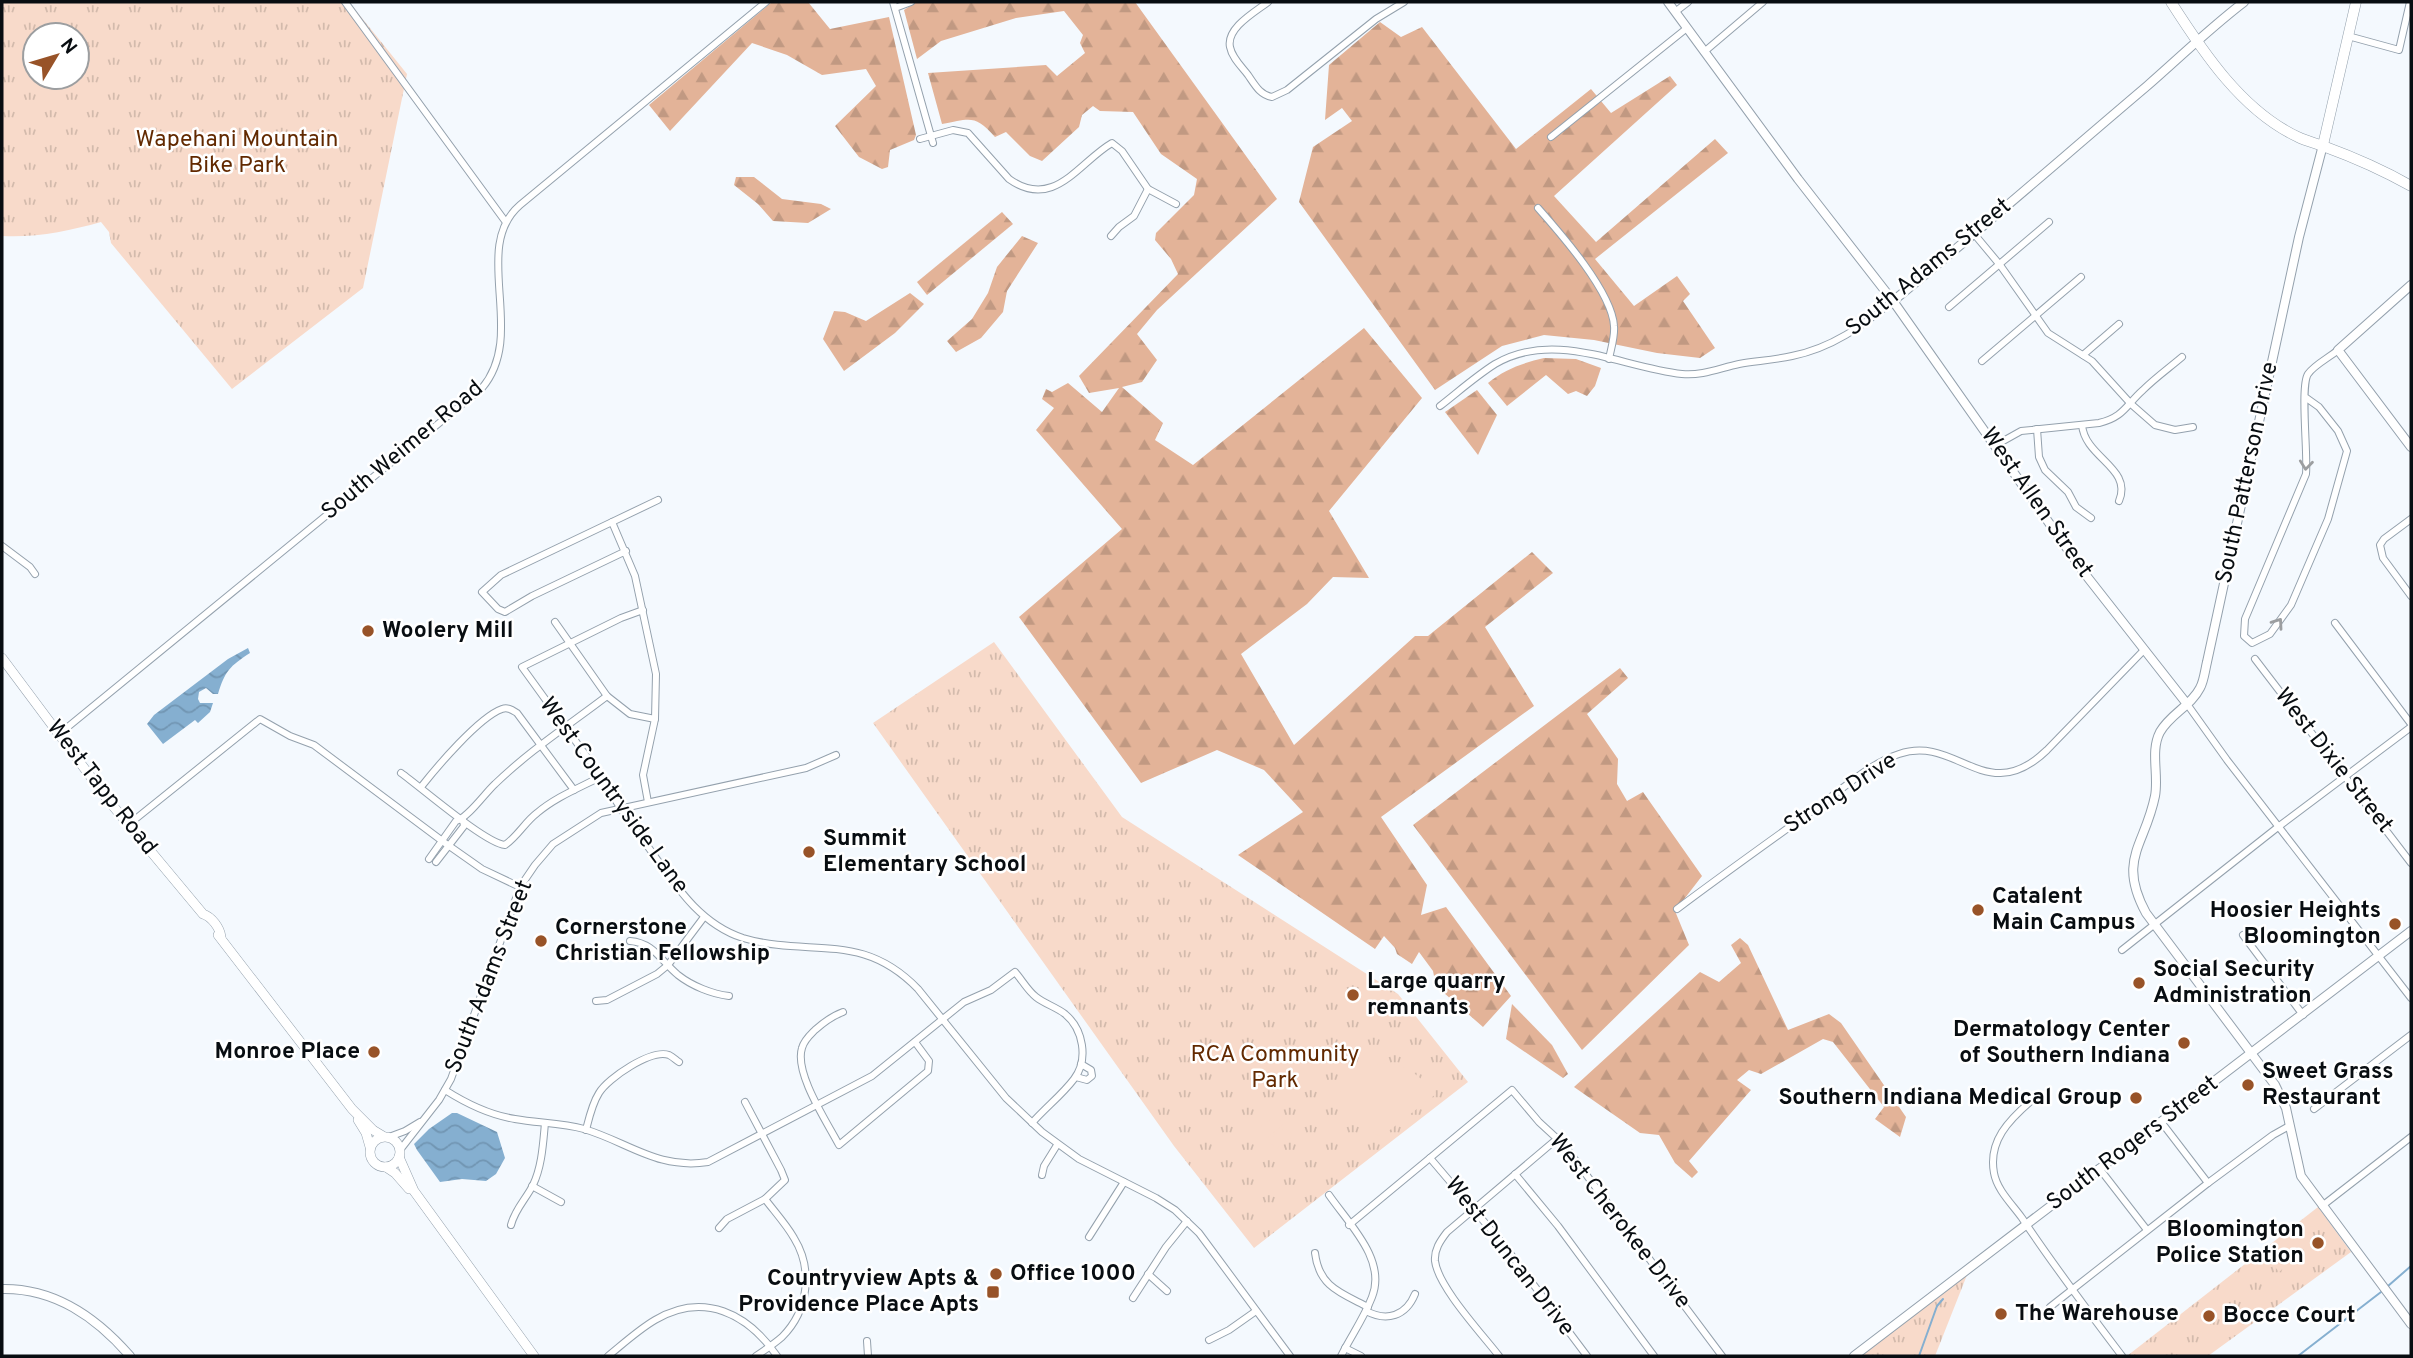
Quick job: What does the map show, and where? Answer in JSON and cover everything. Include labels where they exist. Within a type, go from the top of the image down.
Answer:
[{"type":"main road","points":[[2171,2],[2197,40],[2252,106],[2298,137],[2323,145],[2411,186]]},
{"type":"main road","name":"South Patterson Drive","points":[[2323,145],[2356,2]]},
{"type":"main road","name":"West Tapp Road","points":[[2,658],[128,825],[203,914],[210,918],[221,937],[352,1109],[366,1133],[373,1161],[396,1173],[414,1191],[534,1356]]},
{"type":"main road","name":"West Tapp Road","points":[[352,1109],[373,1130],[397,1142],[414,1191]]},
{"type":"main road","points":[[370,1147],[375,1140],[386,1137]]},
{"type":"main road","points":[[386,1167],[394,1164],[400,1154]]},
{"type":"street","points":[[345,2],[505,221],[520,205],[766,2]]},
{"type":"street","points":[[911,2],[894,5],[932,139]]},
{"type":"street","points":[[1268,2],[1234,30],[1229,43],[1233,56],[1261,93],[1272,97],[1280,94],[1376,19],[1404,2]]},
{"type":"street","name":"West Allen Street","points":[[1668,2],[1798,179],[1894,301],[2085,574],[2411,998]]},
{"type":"street","points":[[1675,12],[1688,2]]},
{"type":"street","points":[[1704,52],[1763,2]]},
{"type":"street","name":"South Adams Street","points":[[1440,406],[1496,364],[1518,354],[1544,349],[1575,350],[1682,374],[1703,374],[1729,366],[1791,357],[1821,348],[1847,335],[1894,301],[1975,235],[2244,2]]},
{"type":"street","points":[[2348,36],[2399,50],[2410,2]]},
{"type":"street","points":[[1551,137],[1687,28]]},
{"type":"street","points":[[920,139],[932,139],[953,130],[968,133],[1009,179],[1034,190],[1068,180],[1112,143],[1122,152],[1148,189],[1176,204]]},
{"type":"street","name":"South Patterson Drive","points":[[2323,145],[2299,237],[2207,662],[2200,688],[2162,728],[2156,741],[2156,793],[2132,868],[2138,898],[2154,925],[2282,1098],[2301,1176],[2411,1324]]},
{"type":"street","points":[[1111,236],[1134,216],[1148,189]]},
{"type":"street","points":[[1538,208],[1580,258],[1609,307],[1615,329],[1609,359]]},
{"type":"street","name":"South Weimer Road","points":[[58,735],[482,388],[493,371],[499,353],[499,243],[505,221]]},
{"type":"street","points":[[1949,307],[2049,222]]},
{"type":"street","points":[[1975,235],[2000,265],[2048,333],[2100,368],[2131,404],[2149,420],[2162,428],[2175,430],[2193,427]]},
{"type":"street","points":[[1982,361],[2081,276]]},
{"type":"street","points":[[2305,397],[2319,407],[2338,431],[2347,451],[2328,519],[2291,605],[2270,634],[2252,643],[2244,636],[2245,619],[2306,474],[2307,460],[2305,397],[2305,384],[2308,374],[2338,351],[2411,285]]},
{"type":"street","points":[[2083,355],[2119,324]]},
{"type":"street","points":[[2338,351],[2411,447]]},
{"type":"street","points":[[1996,445],[2012,435],[2036,429],[2110,420],[2182,357]]},
{"type":"street","points":[[2082,425],[2083,434],[2091,449],[2120,478],[2122,488],[2119,500]]},
{"type":"street","points":[[2036,429],[2039,457],[2045,470],[2068,492],[2076,507],[2091,518]]},
{"type":"street","points":[[626,551],[532,596],[505,612],[498,609],[482,592],[501,575],[659,500]]},
{"type":"street","points":[[2411,519],[2379,545],[2383,558],[2411,596]]},
{"type":"street","points":[[612,522],[635,576],[656,674],[655,719],[643,775],[648,802]]},
{"type":"street","points":[[2,546],[30,567],[35,574]]},
{"type":"street","points":[[569,644],[643,610]]},
{"type":"street","points":[[555,622],[607,696],[630,714],[655,719]]},
{"type":"street","points":[[2122,950],[2411,726],[2335,623]]},
{"type":"street","name":"West Countryside Lane","points":[[569,644],[522,667],[600,777],[618,808],[678,888],[704,916],[744,938],[849,950],[880,960],[910,981],[1006,1098],[1057,1145],[1156,1198],[1188,1222],[1290,1356]]},
{"type":"street","name":"Strong Drive","points":[[1676,909],[1865,773],[1900,753],[1928,750],[1994,774],[2029,765],[2047,750],[2144,650]]},
{"type":"street","name":"West Dixie Street","points":[[2255,659],[2411,863]]},
{"type":"street","points":[[432,860],[457,821],[463,820],[482,796],[512,767],[607,696]]},
{"type":"street","points":[[421,787],[448,754],[471,733],[500,710],[512,709],[574,790]]},
{"type":"street","points":[[128,825],[260,719],[290,736],[314,745],[444,843],[482,869],[520,887]]},
{"type":"street","name":"South Adams Street","points":[[400,1154],[445,1090],[456,1069],[520,887],[553,844],[601,813],[806,768],[836,755]]},
{"type":"street","points":[[401,773],[463,820],[498,844],[505,845],[536,813],[600,777]]},
{"type":"street","points":[[596,1001],[607,1000],[657,974],[668,965],[704,916]]},
{"type":"street","name":"South Rogers Street","points":[[1854,1356],[2411,932]]},
{"type":"street","points":[[2243,935],[2303,1015]]},
{"type":"street","points":[[630,941],[648,945],[686,980],[716,995],[729,996]]},
{"type":"street","points":[[445,1090],[493,1114],[586,1129],[671,1163],[708,1162],[872,1076],[968,999],[991,990],[1015,972],[1037,998],[1063,1013],[1073,1023],[1081,1039],[1081,1064],[1076,1077],[1032,1123]]},
{"type":"street","points":[[843,1012],[822,1024],[804,1042],[801,1049],[802,1069],[839,1145],[928,1071],[929,1061],[915,1042]]},
{"type":"street","points":[[2314,1109],[2411,1035]]},
{"type":"street","points":[[586,1129],[599,1093],[614,1076],[659,1055],[669,1055],[678,1062]]},
{"type":"street","points":[[1076,1077],[1084,1080],[1092,1076],[1090,1068],[1081,1064]]},
{"type":"street","name":"West Cherokee Drive","points":[[1430,1158],[1512,1090],[1539,1122],[1558,1138],[1722,1356]]},
{"type":"street","points":[[2031,1101],[2008,1120],[1998,1137],[1994,1152],[1994,1173],[1999,1187],[2122,1356]]},
{"type":"street","points":[[719,1228],[727,1219],[765,1199],[785,1180],[745,1102]]},
{"type":"street","name":"South Adams Street","points":[[386,1137],[405,1131],[427,1117]]},
{"type":"street","points":[[511,1225],[514,1212],[532,1186],[539,1166],[545,1123]]},
{"type":"street","points":[[2162,1123],[2208,1183]]},
{"type":"street","points":[[2050,1307],[2208,1183],[2289,1126]]},
{"type":"street","points":[[2322,1206],[2411,1137]]},
{"type":"street","points":[[1499,1356],[1455,1300],[1437,1270],[1436,1253],[1439,1241],[1558,1138]]},
{"type":"street","points":[[1042,1175],[1044,1166],[1057,1145]]},
{"type":"street","points":[[1349,1225],[1430,1158]]},
{"type":"street","name":"West Duncan Drive","points":[[1430,1158],[1510,1252],[1587,1356]]},
{"type":"street","points":[[2099,1168],[2147,1230]]},
{"type":"street","points":[[1515,1174],[1566,1236],[1654,1356]]},
{"type":"street","points":[[1089,1237],[1124,1182]]},
{"type":"street","points":[[532,1186],[561,1202]]},
{"type":"street","points":[[1329,1195],[1371,1255],[1375,1267],[1376,1284],[1367,1309],[1342,1356]]},
{"type":"street","points":[[756,1356],[784,1335],[800,1314],[807,1286],[804,1258],[794,1237],[765,1199]]},
{"type":"street","points":[[1133,1297],[1166,1247],[1188,1222]]},
{"type":"street","points":[[1315,1253],[1317,1267],[1324,1280],[1337,1291],[1382,1317],[1395,1315],[1409,1306],[1415,1294]]},
{"type":"street","points":[[1148,1275],[1167,1291]]},
{"type":"street","points":[[2,1289],[37,1292],[68,1304],[103,1329],[130,1356]]},
{"type":"street","points":[[608,1356],[655,1320],[668,1313],[693,1308],[714,1309],[736,1316],[755,1328],[777,1356]]},
{"type":"street","points":[[1209,1340],[1256,1311]]},
{"type":"street","points":[[867,1341],[868,1356]]},
{"type":"street","points":[[1345,1348],[1361,1356]]},
{"type":"green space","name":"Wapehani Mountain Bike Park","points":[[2,2],[349,2],[407,74],[363,288],[232,389],[111,243],[109,232],[101,222],[27,236],[2,236]]},
{"type":"green space","points":[[772,2],[808,2],[830,29],[889,17],[916,135],[914,140],[890,150],[888,167],[882,169],[859,157],[835,126],[876,86],[866,69],[822,75],[787,55],[752,43],[670,131],[649,105]]},
{"type":"green space","points":[[916,2],[1135,2],[1277,199],[1157,310],[1137,334],[1157,360],[1142,382],[1122,387],[1163,423],[1155,440],[1193,465],[1364,328],[1422,398],[1329,511],[1369,578],[1333,577],[1307,604],[1241,654],[1294,745],[1415,636],[1428,636],[1532,552],[1553,573],[1485,627],[1534,706],[1381,817],[1427,885],[1421,915],[1446,907],[1511,996],[1483,1027],[1436,986],[1433,971],[1419,952],[1412,964],[1397,954],[1384,936],[1375,949],[1238,855],[1303,812],[1264,770],[1217,750],[1141,783],[1019,617],[1122,529],[1036,430],[1054,408],[1042,399],[1046,389],[1052,392],[1068,383],[1102,412],[1119,388],[1089,393],[1079,376],[1178,274],[1171,259],[1155,240],[1156,233],[1194,195],[1197,179],[1161,154],[1133,112],[1100,111],[1093,106],[1082,115],[1079,127],[1042,161],[1030,156],[1006,132],[995,137],[977,121],[942,124],[928,73],[1046,65],[1057,76],[1085,53],[1080,43],[1083,35],[1064,11],[1016,18],[941,41],[917,59],[904,10]]},
{"type":"green space","points":[[1380,22],[1401,37],[1422,27],[1516,149],[1591,89],[1611,113],[1670,76],[1677,85],[1554,196],[1596,242],[1715,139],[1728,153],[1595,259],[1634,306],[1677,276],[1690,294],[1683,301],[1715,348],[1700,358],[1657,353],[1594,340],[1544,335],[1502,346],[1435,390],[1299,202],[1313,147],[1352,121],[1342,108],[1325,120],[1329,65]]},
{"type":"green space","points":[[736,177],[754,177],[782,199],[821,204],[831,209],[808,223],[773,221],[758,204],[734,185]]},
{"type":"green space","points":[[1002,212],[1013,224],[927,295],[917,282]]},
{"type":"green space","points":[[1022,236],[1038,243],[1007,291],[1003,312],[981,338],[956,352],[947,341],[972,319],[988,293],[997,267]]},
{"type":"green space","points":[[910,293],[924,304],[895,333],[844,371],[823,339],[834,311],[845,312],[866,321]]},
{"type":"green space","points":[[1544,358],[1576,359],[1601,368],[1595,386],[1587,396],[1576,391],[1568,394],[1546,375],[1507,406],[1488,383],[1514,367]]},
{"type":"green space","points":[[1477,390],[1497,415],[1478,455],[1445,412]]},
{"type":"green space","name":"RCA Community Park","points":[[994,642],[1122,817],[1398,994],[1468,1082],[1254,1248],[1174,1146],[873,723]]},
{"type":"green space","points":[[1620,668],[1628,678],[1587,714],[1618,759],[1617,784],[1627,801],[1643,792],[1702,876],[1675,911],[1689,945],[1582,1050],[1413,825]]},
{"type":"green space","points":[[1740,938],[1748,945],[1788,1030],[1829,1014],[1841,1023],[1906,1117],[1900,1137],[1875,1119],[1884,1107],[1833,1042],[1823,1039],[1761,1074],[1749,1070],[1737,1080],[1751,1090],[1689,1161],[1698,1172],[1692,1178],[1675,1163],[1659,1135],[1640,1133],[1574,1087],[1700,972],[1719,982],[1741,963],[1731,945]]},
{"type":"green space","points":[[1512,1004],[1552,1045],[1568,1074],[1563,1078],[1506,1039]]},
{"type":"green space","points":[[1386,1063],[1401,1066],[1414,1073],[1436,1094],[1381,1137],[1374,1133],[1337,1087],[1365,1066]]},
{"type":"green space","points":[[1276,1115],[1283,1125],[1267,1138],[1259,1128]]},
{"type":"green space","points":[[1285,1127],[1293,1136],[1276,1149],[1268,1140]]},
{"type":"green space","points":[[2318,1207],[2351,1252],[2208,1356],[2127,1356]]},
{"type":"green space","points":[[2288,1248],[2296,1258],[2279,1272],[2271,1262]]},
{"type":"green space","points":[[1967,1275],[1935,1356],[1860,1356]]},
{"type":"green space","name":"Bocce Court","points":[[2217,1300],[2227,1312],[2201,1332],[2191,1320]]},
{"type":"water","points":[[248,648],[250,653],[229,670],[218,694],[213,694],[206,688],[199,692],[200,703],[213,703],[210,712],[198,723],[195,720],[163,744],[147,724],[154,715],[228,659]]},
{"type":"water","points":[[452,1113],[497,1132],[505,1158],[496,1174],[486,1181],[462,1179],[440,1182],[414,1144],[429,1129]]},
{"type":"waterway","points":[[2388,1286],[2411,1266]]},
{"type":"waterway","points":[[2298,1356],[2381,1292]]},
{"type":"waterway","points":[[1919,1356],[1937,1306],[1943,1299]]},
{"type":"place","name":"Woolery Mill","points":[[368,631]]},
{"type":"place","name":"Summit Elementary School","points":[[809,852]]},
{"type":"place","name":"Catalent Main Campus","points":[[1978,910]]},
{"type":"place","name":"Hoosier Heights Bloomington","points":[[2395,924]]},
{"type":"place","name":"Cornerstone Christian Fellowship","points":[[541,941]]},
{"type":"place","name":"Social Security Administration","points":[[2139,983]]},
{"type":"place","name":"Large quarry remnants","points":[[1353,995]]},
{"type":"place","name":"Dermatology Center of Southern Indiana","points":[[2184,1043]]},
{"type":"place","name":"Monroe Place","points":[[374,1052]]},
{"type":"place","name":"Sweet Grass Restaurant","points":[[2248,1085]]},
{"type":"place","name":"Southern Indiana Medical Group","points":[[2136,1098]]},
{"type":"place","name":"Bloomington Police Station","points":[[2318,1243]]},
{"type":"place","name":"Office 1000","points":[[996,1274]]},
{"type":"place","name":"Countryview Apts & Providence Place Apts","points":[[993,1292]]},
{"type":"place","name":"The Warehouse","points":[[2001,1314]]},
{"type":"place","name":"Bocce Court","points":[[2209,1316]]}]
